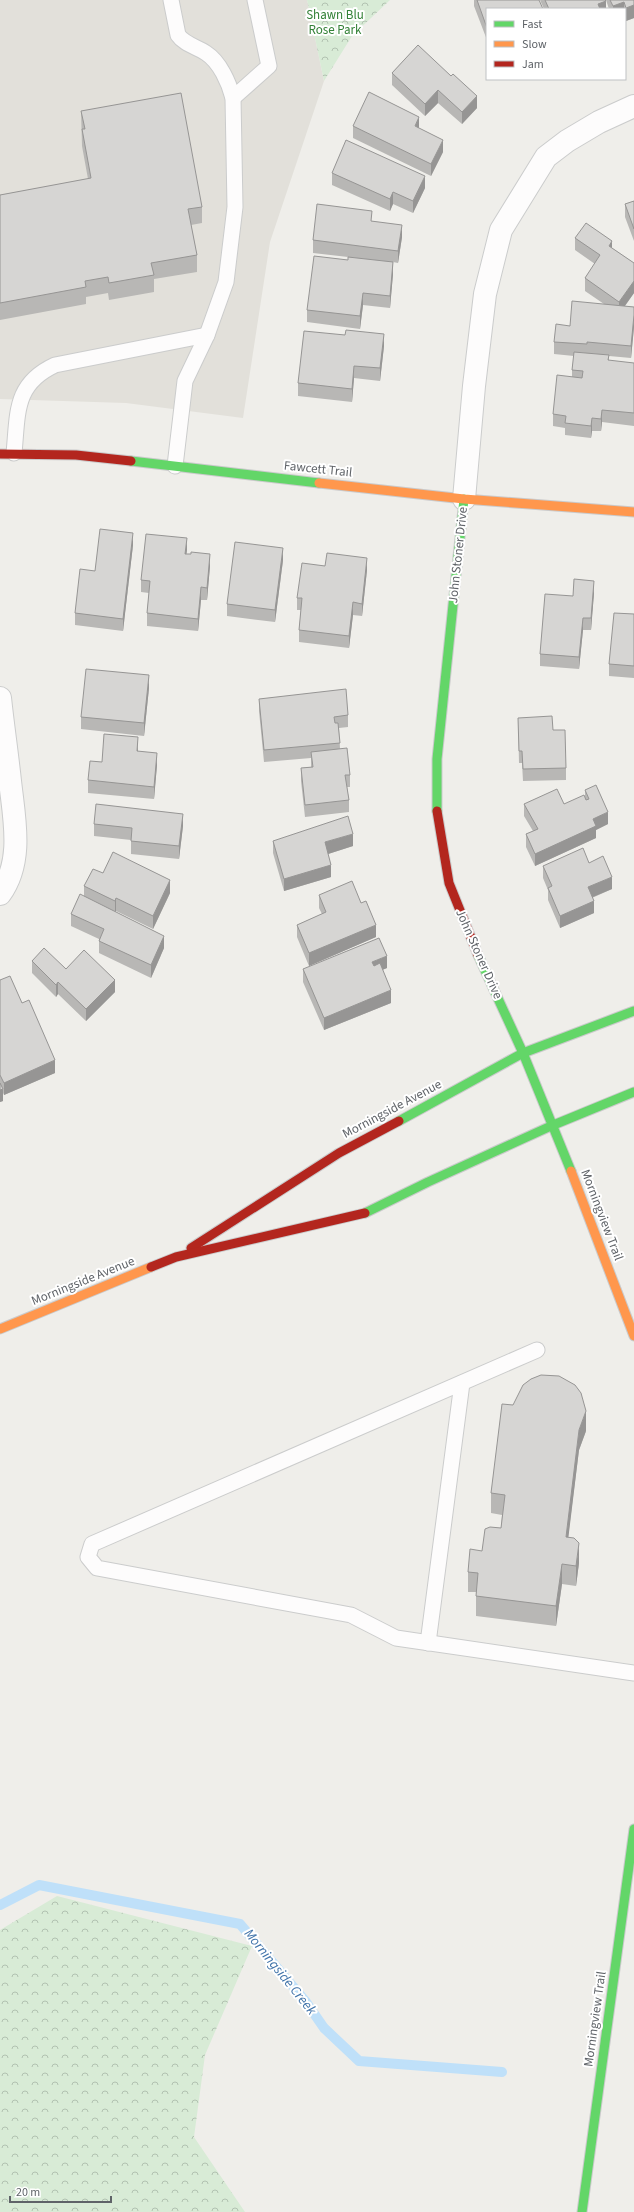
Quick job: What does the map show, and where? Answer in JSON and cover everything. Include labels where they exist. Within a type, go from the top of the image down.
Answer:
[{"type":"street","name":"John Stoner Drive","points":[[551,1126],[523,1053],[465,927],[449,883],[437,816],[437,759],[464,499],[474,386],[485,294],[501,230],[546,157],[567,141],[599,122],[634,106]]},
{"type":"street","name":"Fawcett Trail","points":[[7,453],[76,455],[464,499],[634,512]]},
{"type":"street","points":[[0,698],[16,834],[14,858],[7,885],[0,894]]},
{"type":"street","name":"Morningside Avenue","points":[[176,1257],[339,1153],[523,1053],[634,1011]]},
{"type":"street","name":"Morningside Avenue","points":[[0,1329],[176,1257],[371,1212],[428,1182],[551,1126],[634,1092]]},
{"type":"street","name":"Morningview Trail","points":[[551,1126],[567,1161],[634,1336]]},
{"type":"street","name":"Morningview Trail","points":[[582,2212],[634,1829]]},
{"type":"lane","points":[[171,0],[178,35],[181,39],[207,53],[229,84],[233,98],[235,207],[226,282],[206,335],[185,381],[175,466]]},
{"type":"lane","points":[[233,98],[269,66],[255,0]]},
{"type":"lane","points":[[7,453],[22,394],[44,370],[56,365],[206,335]]},
{"type":"lane","points":[[537,1350],[92,1544],[88,1557],[97,1568],[351,1615],[396,1638],[634,1673]]},
{"type":"lane","points":[[428,1643],[462,1383]]},
{"type":"shaded area","points":[[0,0],[307,0],[324,81],[270,242],[243,418],[126,403],[0,399]]},
{"type":"green space","name":"Shawn Blu Rose Park","points":[[307,0],[390,0],[352,36],[324,81]]},
{"type":"green space","points":[[57,1896],[252,1946],[205,2055],[194,2137],[245,2212],[0,2212],[0,1930]]},
{"type":"building","points":[[477,0],[539,0],[543,8],[486,8],[486,25]]},
{"type":"building","points":[[545,0],[606,1],[598,4],[600,8],[549,8]]},
{"type":"building","points":[[610,0],[634,0],[634,5],[626,8],[624,2],[613,6]]},
{"type":"building","points":[[418,45],[451,76],[453,74],[477,96],[462,112],[438,90],[425,104],[392,73]]},
{"type":"building","points":[[369,92],[419,117],[415,126],[443,140],[431,164],[353,126]]},
{"type":"building","points":[[181,93],[202,207],[188,209],[197,255],[151,263],[154,275],[109,283],[108,277],[85,281],[86,287],[0,303],[0,195],[91,178],[82,129],[85,129],[81,111]]},
{"type":"building","points":[[346,140],[425,176],[413,201],[393,192],[390,199],[332,173]]},
{"type":"building","points":[[634,201],[634,229],[625,204]]},
{"type":"building","points":[[317,204],[372,211],[371,221],[402,225],[398,251],[313,240]]},
{"type":"building","points":[[586,223],[612,241],[609,246],[634,263],[634,281],[619,302],[585,278],[600,255],[575,238]]},
{"type":"building","points":[[314,256],[348,260],[348,257],[393,262],[390,296],[363,293],[360,316],[307,310]]},
{"type":"building","points":[[572,301],[634,307],[631,346],[587,342],[587,344],[554,342],[556,324],[570,326]]},
{"type":"building","points":[[346,330],[384,334],[380,368],[354,366],[352,389],[298,383],[304,331],[345,335]]},
{"type":"building","points":[[574,352],[609,355],[608,360],[634,363],[634,413],[602,410],[601,419],[592,418],[591,426],[565,423],[566,416],[553,414],[557,375],[582,378],[583,371],[572,370]]},
{"type":"building","points":[[100,529],[133,533],[123,619],[75,613],[80,569],[95,571]]},
{"type":"building","points":[[146,534],[187,538],[185,554],[191,554],[191,552],[210,554],[207,588],[201,587],[198,619],[147,613],[150,581],[141,580]]},
{"type":"building","points":[[235,542],[283,548],[275,610],[227,604]]},
{"type":"building","points":[[327,553],[367,558],[362,604],[353,602],[349,636],[299,630],[302,598],[297,598],[302,563],[325,566]]},
{"type":"building","points":[[574,579],[594,581],[591,618],[583,618],[579,657],[540,654],[545,594],[573,596]]},
{"type":"building","points":[[614,613],[634,614],[634,666],[609,664]]},
{"type":"building","points":[[86,669],[149,675],[144,723],[81,717]]},
{"type":"building","points":[[346,689],[348,715],[334,717],[335,723],[338,723],[340,743],[264,750],[259,699]]},
{"type":"building","points":[[552,716],[553,730],[565,730],[566,768],[523,769],[522,751],[519,751],[518,718]]},
{"type":"building","points":[[104,734],[138,737],[137,751],[157,753],[154,787],[88,780],[90,761],[102,762]]},
{"type":"building","points":[[347,748],[350,775],[345,775],[349,800],[305,805],[301,768],[313,767],[311,752]]},
{"type":"building","points":[[596,785],[608,812],[593,819],[596,826],[535,854],[526,834],[538,829],[524,804],[557,789],[564,804],[584,795],[586,800],[589,799],[585,790]]},
{"type":"building","points":[[96,804],[183,814],[179,846],[131,841],[132,828],[94,824]]},
{"type":"building","points":[[348,816],[353,834],[325,842],[331,865],[284,879],[273,841]]},
{"type":"building","points":[[583,848],[589,863],[603,856],[612,877],[588,887],[594,901],[560,916],[548,888],[552,886],[543,866]]},
{"type":"building","points":[[113,852],[170,880],[153,916],[116,898],[115,901],[84,886],[93,869],[103,873]]},
{"type":"building","points":[[352,881],[361,903],[366,901],[376,925],[309,953],[297,925],[326,912],[319,895]]},
{"type":"building","points":[[80,894],[164,936],[151,965],[99,941],[104,929],[71,914]]},
{"type":"building","points":[[379,938],[387,956],[372,962],[374,966],[380,963],[391,990],[324,1018],[303,969]]},
{"type":"building","points":[[44,948],[66,969],[84,950],[115,980],[86,1009],[58,982],[56,985],[32,961]]},
{"type":"building","points":[[10,976],[22,1003],[29,1000],[55,1060],[4,1083],[0,1075],[0,980]]},
{"type":"building","points":[[0,1083],[3,1089],[0,1090]]},
{"type":"building","points":[[541,1375],[559,1376],[575,1385],[581,1393],[586,1411],[579,1430],[566,1537],[574,1538],[579,1543],[576,1566],[562,1564],[556,1606],[476,1596],[478,1573],[468,1572],[470,1549],[482,1551],[485,1529],[490,1527],[501,1528],[505,1495],[491,1493],[502,1404],[513,1405],[523,1385],[531,1379]]},
{"type":"waterway","name":"Morningside Creek","points":[[0,1905],[39,1885],[240,1924],[306,2002],[324,2028],[359,2061],[502,2072]]},
{"type":"traffic: fast","points":[[131,461],[319,483]]},
{"type":"traffic: fast","points":[[437,811],[437,759],[464,499]]},
{"type":"traffic: fast","points":[[478,955],[523,1053],[571,1171]]},
{"type":"traffic: fast","points":[[399,1121],[523,1053],[634,1011]]},
{"type":"traffic: fast","points":[[365,1213],[428,1182],[551,1126],[634,1092]]},
{"type":"traffic: fast","points":[[582,2212],[634,1829]]},
{"type":"traffic: slow","points":[[319,483],[464,499],[634,512]]},
{"type":"traffic: slow","points":[[571,1171],[634,1336]]},
{"type":"traffic: slow","points":[[0,1329],[151,1267]]},
{"type":"traffic: jam","points":[[0,454],[76,455],[131,461]]},
{"type":"traffic: jam","points":[[437,811],[449,883],[478,955]]},
{"type":"traffic: jam","points":[[191,1248],[339,1153],[399,1121]]},
{"type":"traffic: jam","points":[[151,1267],[176,1257],[365,1213]]}]
